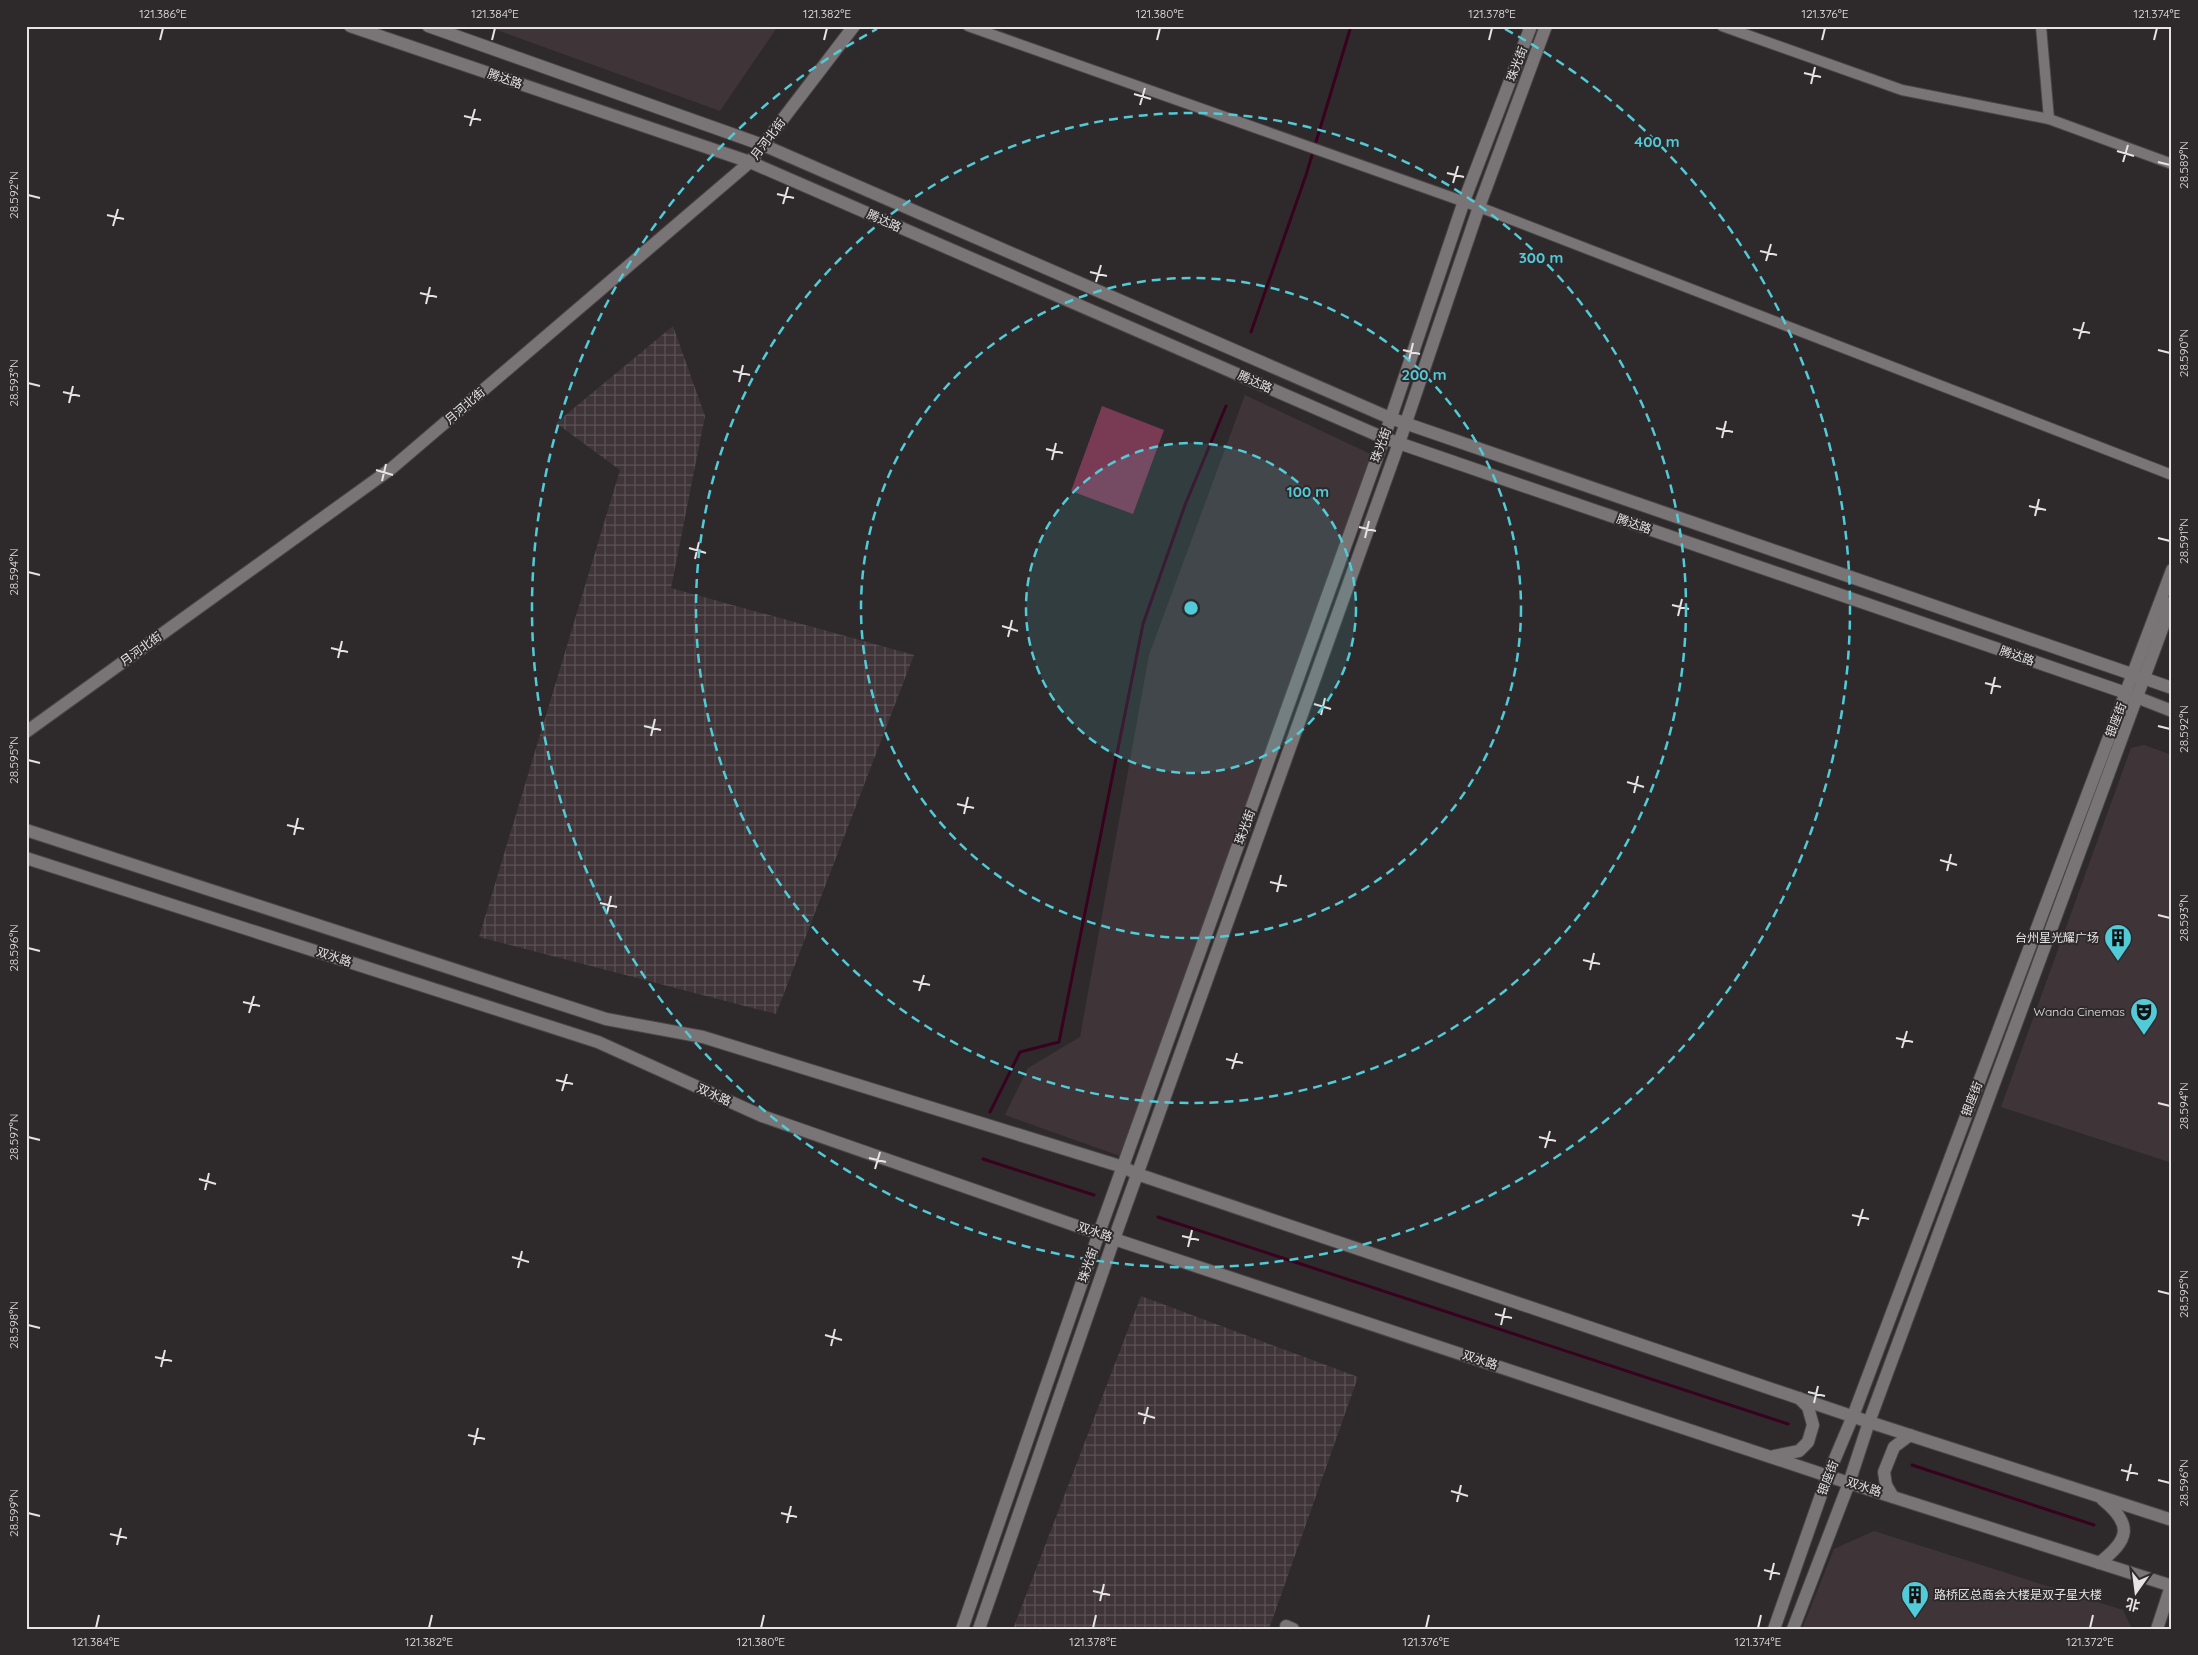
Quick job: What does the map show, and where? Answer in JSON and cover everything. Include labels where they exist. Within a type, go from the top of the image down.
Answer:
[{"type":"main road","name":"腾达路","points":[[350,26],[750,162],[1384,438],[2131,695],[2172,711]]},
{"type":"main road","name":"腾达路","points":[[428,26],[763,145],[1405,424],[2139,675],[2172,688]]},
{"type":"main road","name":"月河北街","points":[[26,732],[392,468],[750,162],[854,26]]},
{"type":"main road","name":"珠光街","points":[[962,1629],[1099,1233],[1384,438],[1464,201],[1531,26]]},
{"type":"main road","name":"珠光街","points":[[979,1629],[1114,1238],[1399,443],[1479,207],[1546,26]]},
{"type":"main road","name":"银座街","points":[[1774,1629],[1828,1475],[1853,1416],[2139,675],[2172,570]]},
{"type":"main road","points":[[2139,675],[2172,602]]},
{"type":"main road","name":"银座街","points":[[1793,1629],[1849,1483],[1869,1422],[2131,695]]},
{"type":"main road","name":"双水路","points":[[26,830],[606,1019],[703,1037],[1123,1167],[1138,1174],[1869,1422],[2097,1494],[2172,1520]]},
{"type":"main road","name":"双水路","points":[[26,858],[598,1042],[762,1116],[1099,1233],[1849,1483],[2172,1585]]},
{"type":"main road","points":[[1772,1456],[1799,1451],[1808,1442],[1813,1425],[1808,1407],[1799,1397]]},
{"type":"main road","points":[[1893,1497],[1886,1485],[1884,1472],[1894,1447],[1910,1435]]},
{"type":"main road","points":[[2097,1494],[2119,1515],[2124,1529],[2122,1543],[2099,1563]]},
{"type":"main road","points":[[2157,1629],[2172,1585]]},
{"type":"street","points":[[968,26],[1464,201],[2172,475]]},
{"type":"street","points":[[1722,26],[1902,90],[2049,119],[2172,164]]},
{"type":"street","points":[[2041,26],[2049,119]]},
{"type":"shaded area","points":[[486,26],[778,26],[720,111]]},
{"type":"shaded area","points":[[673,326],[705,416],[671,588],[914,655],[776,1014],[479,937],[620,470],[556,423]]},
{"type":"shaded area","points":[[1245,395],[1377,457],[1120,1156],[1005,1115],[1028,1068],[1080,1037],[1149,655]]},
{"type":"shaded area","points":[[1102,406],[1164,430],[1133,514],[1071,491]]},
{"type":"shaded area","name":"台州星光耀广场","points":[[2144,745],[2172,755],[2172,1163],[2001,1107],[2131,748]]},
{"type":"shaded area","points":[[1141,1296],[1358,1377],[1269,1629],[1013,1629]]},
{"type":"shaded area","points":[[1874,1531],[2123,1610],[2132,1629],[1802,1629],[1834,1549]]},
{"type":"waterway","points":[[1251,332],[1306,175],[1351,26]]},
{"type":"waterway","points":[[990,1112],[1020,1052],[1059,1042],[1143,624],[1185,505],[1226,406]]},
{"type":"waterway","points":[[983,1159],[1094,1195]]},
{"type":"waterway","points":[[1158,1217],[1788,1424]]},
{"type":"waterway","points":[[1912,1465],[2094,1525]]},
{"type":"place","name":"台州星光耀广场","points":[[2118,962]]},
{"type":"place","name":"Wanda Cinemas","points":[[2144,1036]]},
{"type":"place","name":"路桥区总商会大楼是双子星大楼","points":[[1915,1619]]}]
